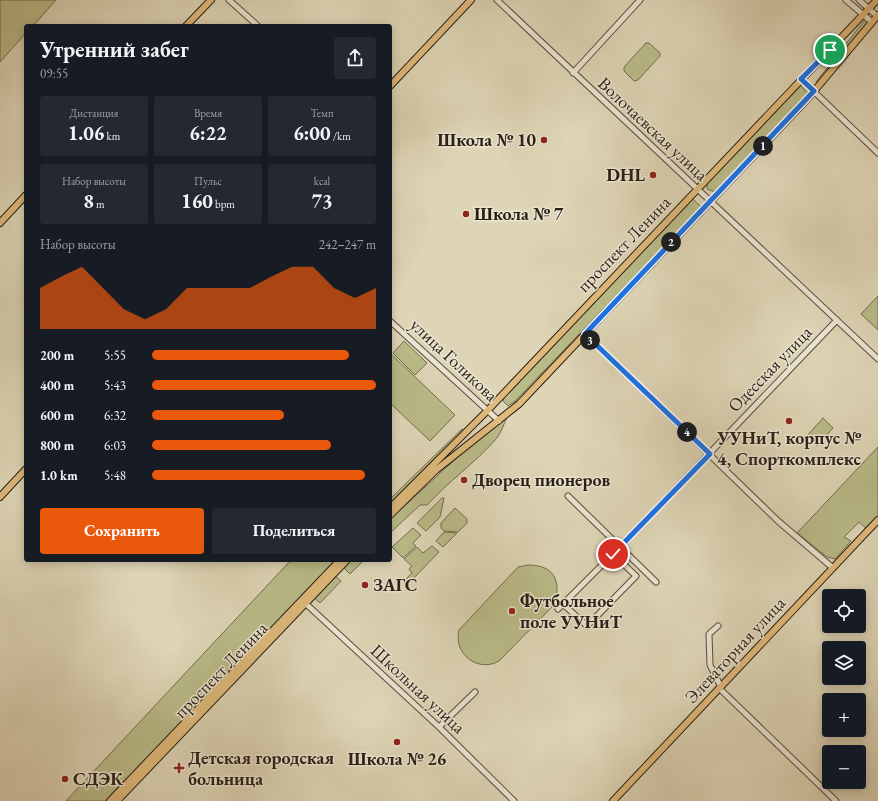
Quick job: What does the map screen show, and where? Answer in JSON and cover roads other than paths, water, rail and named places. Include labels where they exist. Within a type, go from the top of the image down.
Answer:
[{"type":"main road","points":[[188,24],[211,0]]},
{"type":"main road","points":[[392,84],[472,0]]},
{"type":"main road","name":"проспект Ленина","points":[[392,506],[488,410],[877,0]]},
{"type":"main road","name":"проспект Ленина","points":[[392,513],[436,470],[516,407],[814,91],[878,15]]},
{"type":"main road","points":[[0,223],[24,197]]},
{"type":"main road","points":[[0,496],[24,471]]},
{"type":"main road","name":"Элеваторная улица","points":[[613,801],[878,520]]},
{"type":"main road","name":"проспект Ленина","points":[[118,801],[304,602],[338,562]]},
{"type":"main road","name":"проспект Ленина","points":[[110,801],[345,562]]},
{"type":"street","points":[[229,0],[256,24]]},
{"type":"street","name":"Волочаевская улица","points":[[497,0],[878,359]]},
{"type":"street","points":[[573,73],[640,0]]},
{"type":"street","points":[[846,0],[872,22]]},
{"type":"street","points":[[859,0],[878,15]]},
{"type":"street","points":[[801,79],[878,153]]},
{"type":"street","name":"Одесская улица","points":[[558,609],[710,454],[836,320]]},
{"type":"street","name":"улица Голикова","points":[[392,323],[499,421]]},
{"type":"street","points":[[585,334],[778,521],[833,568]]},
{"type":"street","points":[[568,496],[619,548],[656,582]]},
{"type":"street","points":[[563,604],[587,626],[636,576],[613,554]]},
{"type":"street","name":"Школьная улица","points":[[304,602],[439,727],[514,801]]},
{"type":"street","points":[[718,626],[709,634],[710,664],[720,688],[836,801]]},
{"type":"street","points":[[439,727],[475,692]]},
{"type":"place","name":"Школа № 10","points":[[544,140]]},
{"type":"place","name":"DHL","points":[[653,175]]},
{"type":"place","name":"Школа № 7","points":[[466,214]]},
{"type":"place","name":"УУНиТ, корпус № 4, Спорткомплекс","points":[[789,421]]},
{"type":"place","name":"Дворец пионеров","points":[[464,480]]},
{"type":"place","name":"ЗАГС","points":[[365,585]]},
{"type":"place","name":"Футбольное поле УУНиТ","points":[[512,611]]},
{"type":"place","name":"Школа № 26","points":[[397,742]]},
{"type":"place","name":"Детская городская больница","points":[[179,768]]},
{"type":"place","name":"СДЭК","points":[[65,779]]}]
